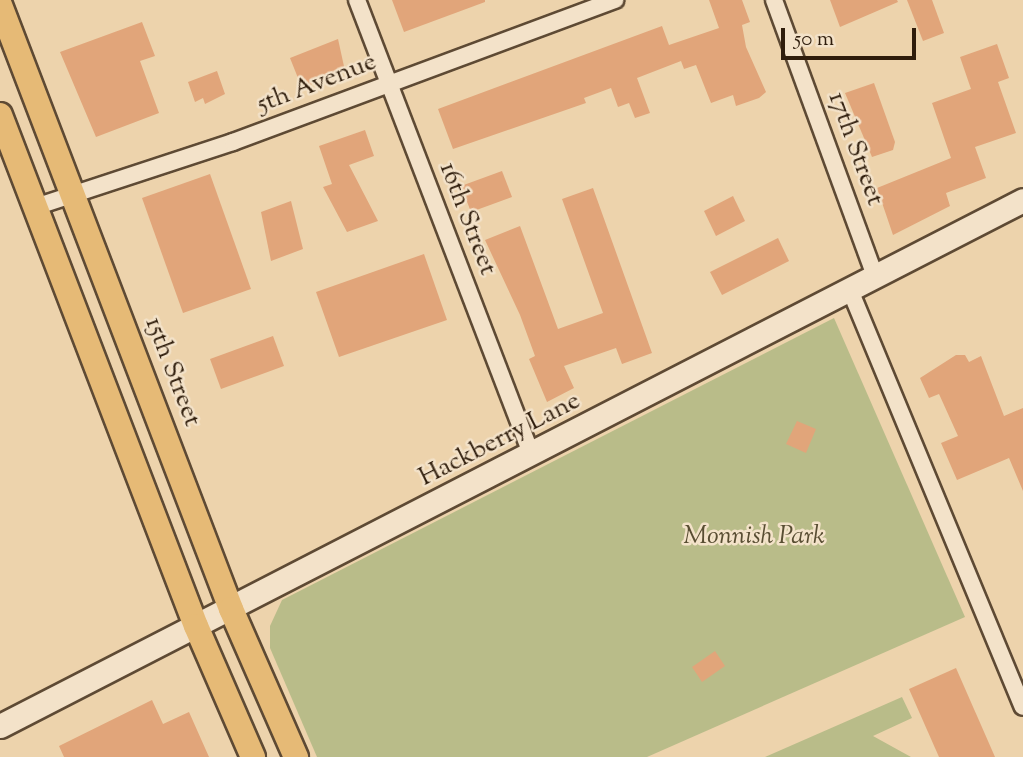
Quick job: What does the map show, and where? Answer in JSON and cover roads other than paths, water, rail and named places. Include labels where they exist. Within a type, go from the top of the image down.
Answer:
[{"type":"main road","name":"15th Street","points":[[0,5],[231,609],[296,757]]},
{"type":"main road","points":[[0,116],[195,626],[253,757]]},
{"type":"main road","name":"Hackberry Lane","points":[[0,726],[532,455],[1023,200]]},
{"type":"street","name":"16th Street","points":[[357,0],[532,455]]},
{"type":"street","name":"5th Avenue","points":[[35,207],[388,84],[615,0]]},
{"type":"street","name":"17th Street","points":[[774,0],[875,276]]},
{"type":"street","points":[[850,290],[1023,707]]},
{"type":"park label","name":"Monnish Park","points":[[754,537]]}]
